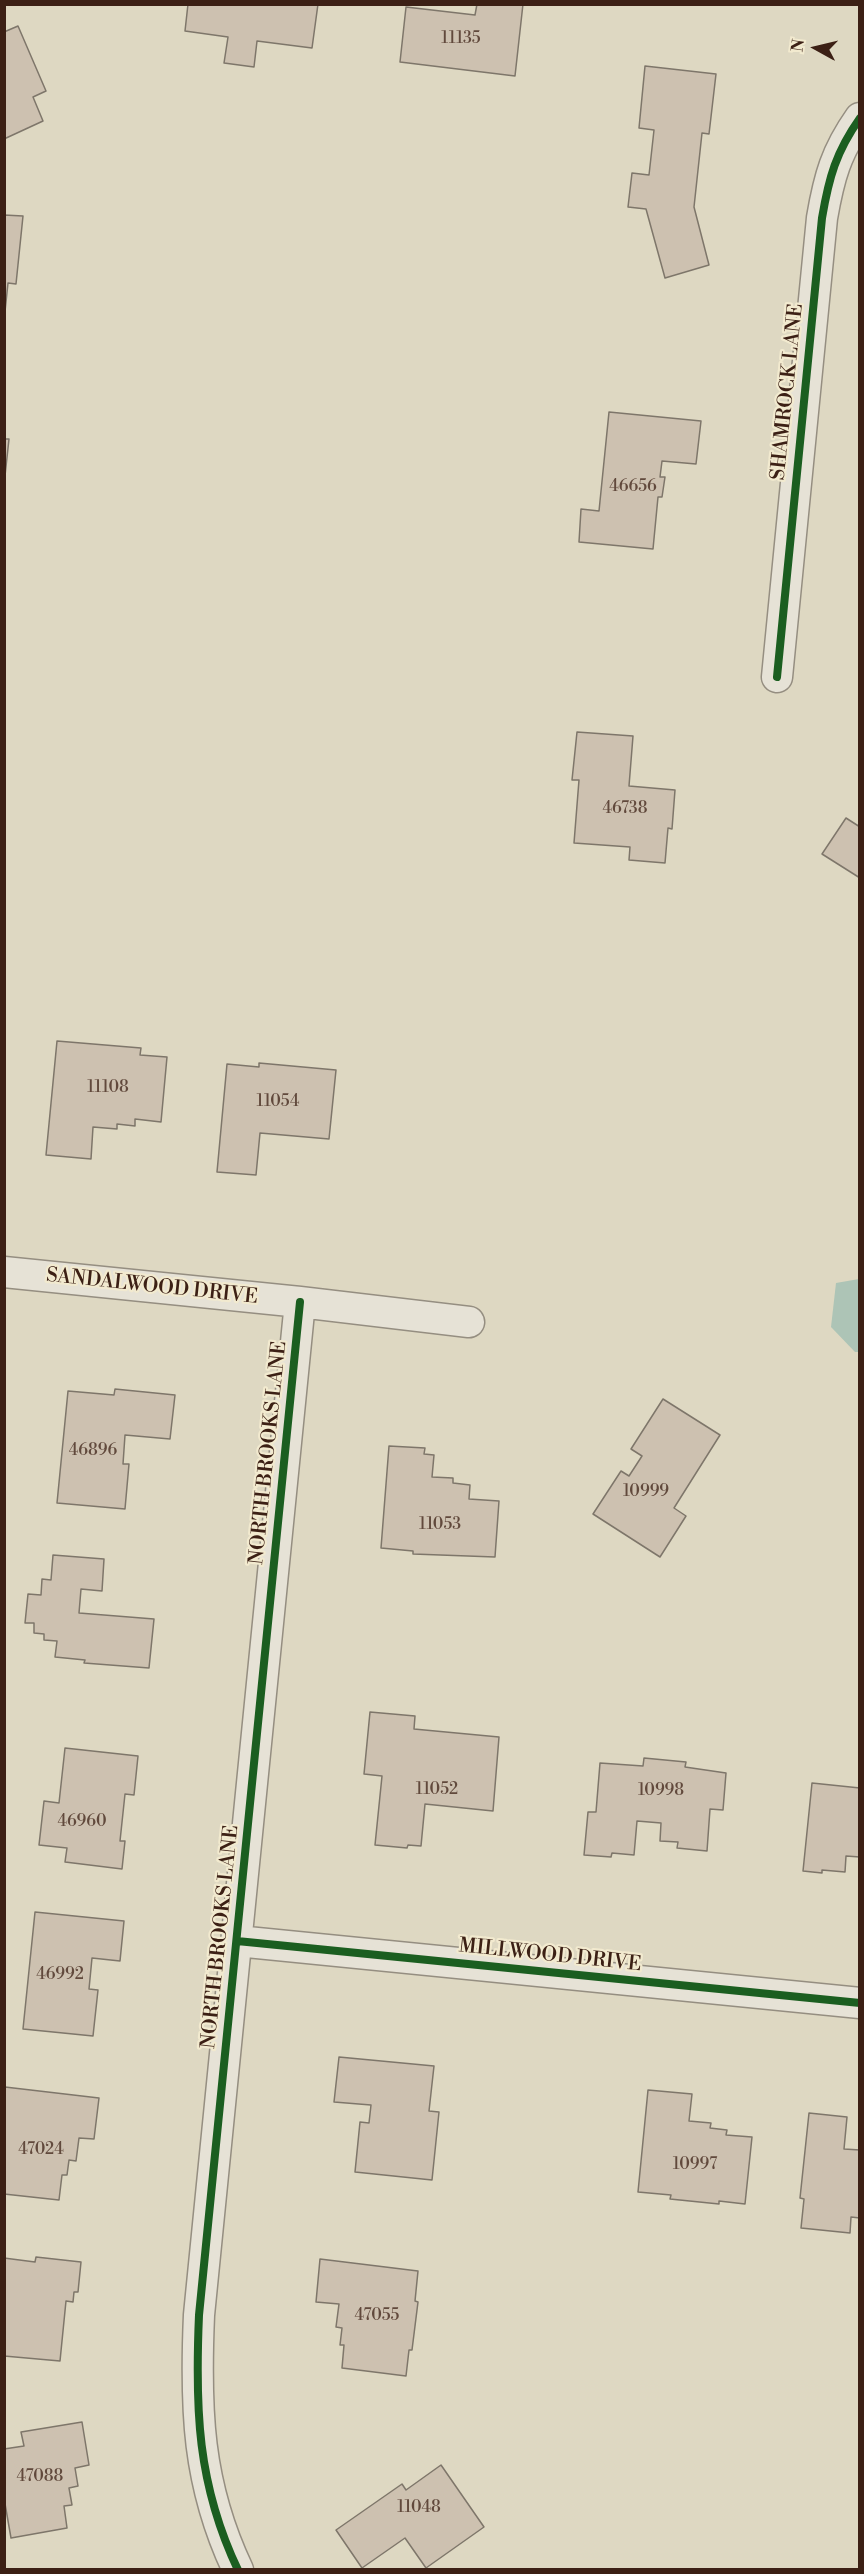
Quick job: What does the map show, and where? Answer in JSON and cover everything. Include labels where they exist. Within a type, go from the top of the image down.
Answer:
[{"type":"street","name":"SHAMROCK LANE","points":[[777,677],[822,218],[830,174],[847,136],[860,118]]},
{"type":"street","name":"SANDALWOOD DRIVE","points":[[4,1272],[470,1322]]},
{"type":"street","name":"NORTH BROOKS LANE","points":[[238,2570],[226,2544],[209,2493],[199,2440],[196,2384],[199,2315],[300,1302]]},
{"type":"street","name":"MILLWOOD DRIVE","points":[[237,1941],[860,2003]]},
{"type":"shaded area","points":[[859,1279],[859,1352],[855,1352],[831,1327],[836,1283]]},
{"type":"building","points":[[188,4],[318,4],[312,48],[257,41],[254,67],[224,63],[228,37],[185,31]]},
{"type":"building","points":[[477,4],[523,4],[515,76],[400,62],[406,7],[475,15]]},
{"type":"building","points":[[18,26],[46,91],[33,97],[43,121],[4,139],[4,32]]},
{"type":"building","points":[[645,66],[716,74],[709,134],[702,133],[694,207],[709,265],[665,278],[646,209],[628,207],[632,173],[649,175],[654,130],[639,128]]},
{"type":"building","points":[[4,215],[23,216],[16,284],[8,283],[4,321]]},
{"type":"building","points":[[609,412],[701,421],[696,464],[662,461],[660,477],[665,477],[662,497],[658,497],[653,549],[579,542],[581,509],[599,511]]},
{"type":"building","points":[[4,439],[9,439],[4,485]]},
{"type":"building","points":[[577,732],[633,736],[629,786],[675,790],[672,829],[668,828],[665,863],[629,860],[630,847],[574,843],[579,780],[572,780]]},
{"type":"building","points":[[846,818],[860,827],[860,878],[822,854]]},
{"type":"building","points":[[57,1041],[141,1048],[140,1055],[167,1057],[161,1122],[135,1119],[135,1126],[117,1124],[117,1129],[93,1127],[91,1159],[46,1155]]},
{"type":"building","points":[[259,1063],[336,1070],[329,1139],[260,1133],[256,1175],[217,1172],[227,1064],[259,1067]]},
{"type":"building","points":[[115,1389],[175,1395],[170,1439],[125,1435],[123,1464],[129,1464],[125,1509],[57,1503],[68,1391],[114,1395]]},
{"type":"building","points":[[663,1399],[720,1435],[674,1508],[686,1516],[660,1557],[593,1514],[621,1471],[629,1476],[642,1456],[631,1449]]},
{"type":"building","points":[[389,1446],[425,1448],[424,1454],[434,1455],[432,1477],[453,1478],[453,1483],[470,1485],[469,1499],[499,1501],[495,1557],[413,1554],[413,1551],[381,1548]]},
{"type":"building","points":[[53,1555],[104,1559],[102,1591],[81,1589],[79,1613],[154,1619],[149,1668],[84,1663],[85,1660],[55,1657],[57,1641],[44,1640],[44,1634],[34,1633],[34,1623],[25,1623],[28,1594],[41,1595],[42,1579],[51,1580]]},
{"type":"building","points":[[370,1712],[415,1716],[414,1729],[499,1737],[493,1811],[425,1804],[421,1846],[408,1845],[407,1848],[375,1845],[382,1776],[364,1774]]},
{"type":"building","points":[[65,1748],[138,1756],[134,1795],[125,1794],[120,1841],[125,1841],[122,1869],[65,1862],[67,1848],[39,1845],[44,1801],[59,1803]]},
{"type":"building","points":[[644,1758],[686,1762],[685,1767],[726,1773],[723,1810],[710,1809],[707,1851],[677,1848],[678,1842],[660,1841],[661,1823],[637,1821],[634,1855],[612,1853],[611,1857],[584,1855],[588,1812],[596,1812],[600,1763],[643,1766]]},
{"type":"building","points":[[812,1783],[860,1788],[860,1857],[846,1856],[845,1872],[803,1871]]},
{"type":"building","points":[[35,1912],[124,1921],[120,1961],[92,1958],[89,1989],[98,1990],[93,2036],[23,2029]]},
{"type":"building","points":[[339,2057],[434,2066],[429,2111],[439,2112],[432,2180],[355,2172],[360,2122],[369,2123],[371,2105],[334,2102]]},
{"type":"building","points":[[5,2087],[99,2098],[94,2139],[79,2138],[76,2161],[69,2160],[67,2175],[62,2175],[59,2200],[4,2194]]},
{"type":"building","points":[[648,2090],[692,2094],[689,2121],[711,2123],[710,2128],[727,2130],[726,2135],[752,2137],[745,2204],[670,2199],[671,2195],[638,2192]]},
{"type":"building","points":[[809,2113],[847,2117],[844,2149],[860,2150],[860,2218],[851,2217],[850,2233],[801,2228],[804,2199],[800,2198]]},
{"type":"building","points":[[36,2257],[81,2262],[78,2292],[74,2292],[73,2302],[66,2301],[60,2361],[4,2356],[4,2258],[35,2262]]},
{"type":"building","points":[[320,2259],[418,2271],[415,2301],[418,2302],[406,2376],[342,2368],[344,2345],[340,2345],[342,2328],[336,2327],[339,2304],[316,2302]]},
{"type":"building","points":[[82,2422],[89,2465],[75,2468],[78,2486],[69,2488],[72,2505],[64,2506],[67,2528],[11,2538],[4,2498],[4,2449],[24,2446],[21,2432]]},
{"type":"building","points":[[441,2465],[484,2527],[426,2568],[405,2538],[362,2568],[336,2530],[402,2484],[406,2490]]},
{"type":"cycle path","points":[[777,677],[822,218],[839,154],[860,118]]},
{"type":"cycle path","points":[[238,2570],[214,2507],[202,2445],[198,2382],[199,2315],[300,1302]]},
{"type":"cycle path","points":[[237,1941],[860,2003]]}]
